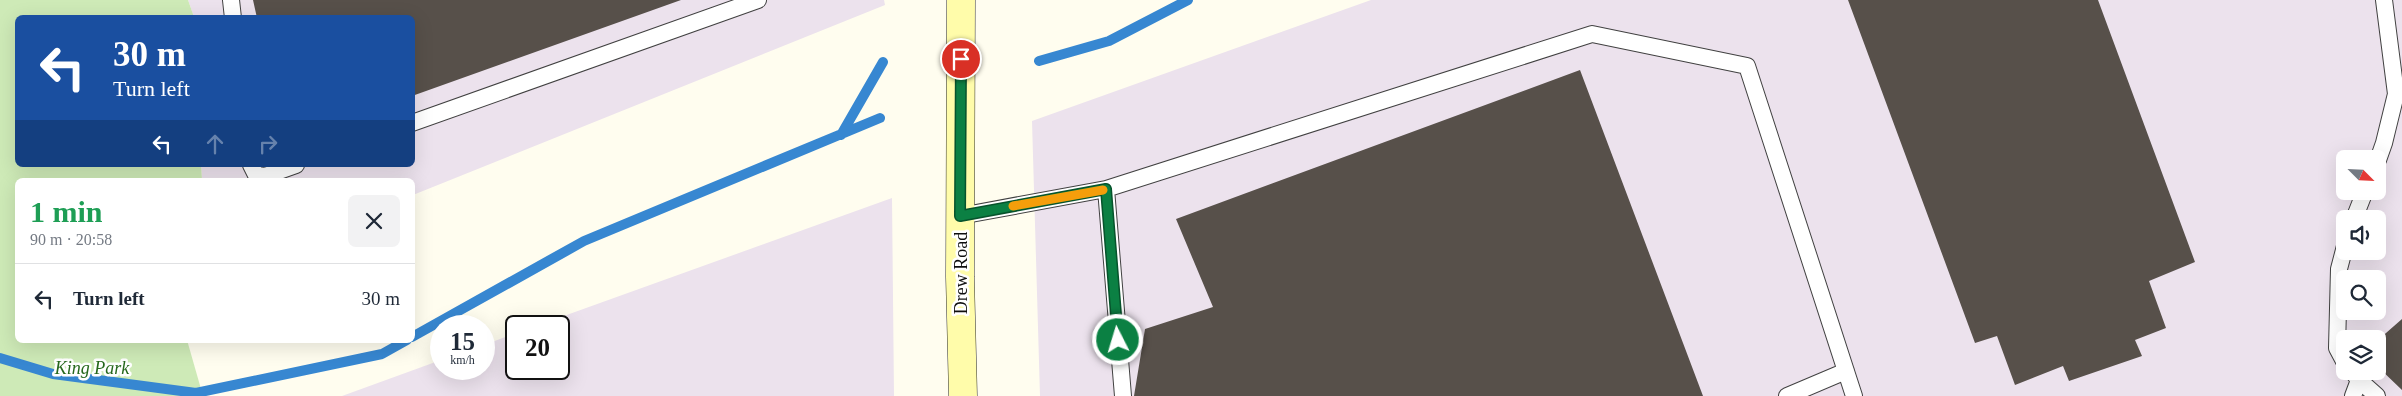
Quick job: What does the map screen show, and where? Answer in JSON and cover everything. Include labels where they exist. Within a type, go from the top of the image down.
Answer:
[{"type":"street","name":"Drew Road","points":[[961,0],[960,216],[963,396]]},
{"type":"lane","points":[[231,0],[233,15]]},
{"type":"lane","points":[[415,123],[758,0]]},
{"type":"lane","points":[[2381,150],[2399,94],[2384,0]]},
{"type":"lane","points":[[960,216],[1106,189],[1592,34],[1747,66],[1854,396]]},
{"type":"lane","points":[[252,167],[256,175],[265,176],[290,167]]},
{"type":"lane","points":[[1106,189],[1123,396]]},
{"type":"lane","points":[[2337,330],[2339,269],[2341,260]]},
{"type":"lane","points":[[1787,396],[1846,371]]},
{"type":"lane","points":[[2353,396],[2355,380]]},
{"type":"lane","points":[[2360,380],[2378,396]]},
{"type":"shaded area","points":[[188,0],[884,0],[885,5],[415,194],[415,178],[202,178],[201,167],[415,167],[415,15],[193,15]]},
{"type":"shaded area","points":[[1371,0],[2402,0],[2402,396],[1040,396],[1032,121]]},
{"type":"shaded area","points":[[892,198],[894,396],[342,396],[430,364],[430,380],[495,380],[495,341],[505,337],[505,380],[570,380],[570,315],[567,315]]},
{"type":"green space","name":"King Park","points":[[0,0],[188,0],[193,15],[15,15],[15,167],[201,167],[202,178],[15,178],[15,343],[188,343],[203,396],[0,396]]},
{"type":"building","points":[[253,0],[681,0],[415,95],[415,15],[256,15]]},
{"type":"building","points":[[1848,0],[2098,0],[2195,262],[2149,281],[2166,328],[2135,340],[2142,356],[2069,381],[2063,366],[2015,385],[1997,336],[1975,343]]},
{"type":"building","points":[[1580,70],[1703,396],[1134,396],[1145,329],[1213,307],[1176,219]]},
{"type":"building","points":[[2402,319],[2402,390],[2386,375],[2386,333]]},
{"type":"waterway","points":[[1039,61],[1109,41],[1188,0]]},
{"type":"waterway","points":[[841,135],[883,62]]},
{"type":"waterway","points":[[415,335],[584,241],[880,118]]},
{"type":"waterway","points":[[0,358],[53,374],[196,393],[382,354],[402,343]]},
{"type":"slow traffic","points":[[1013,206],[1103,190]]},
{"type":"route","points":[[961,59],[960,216],[1106,189],[1118,340]]}]
